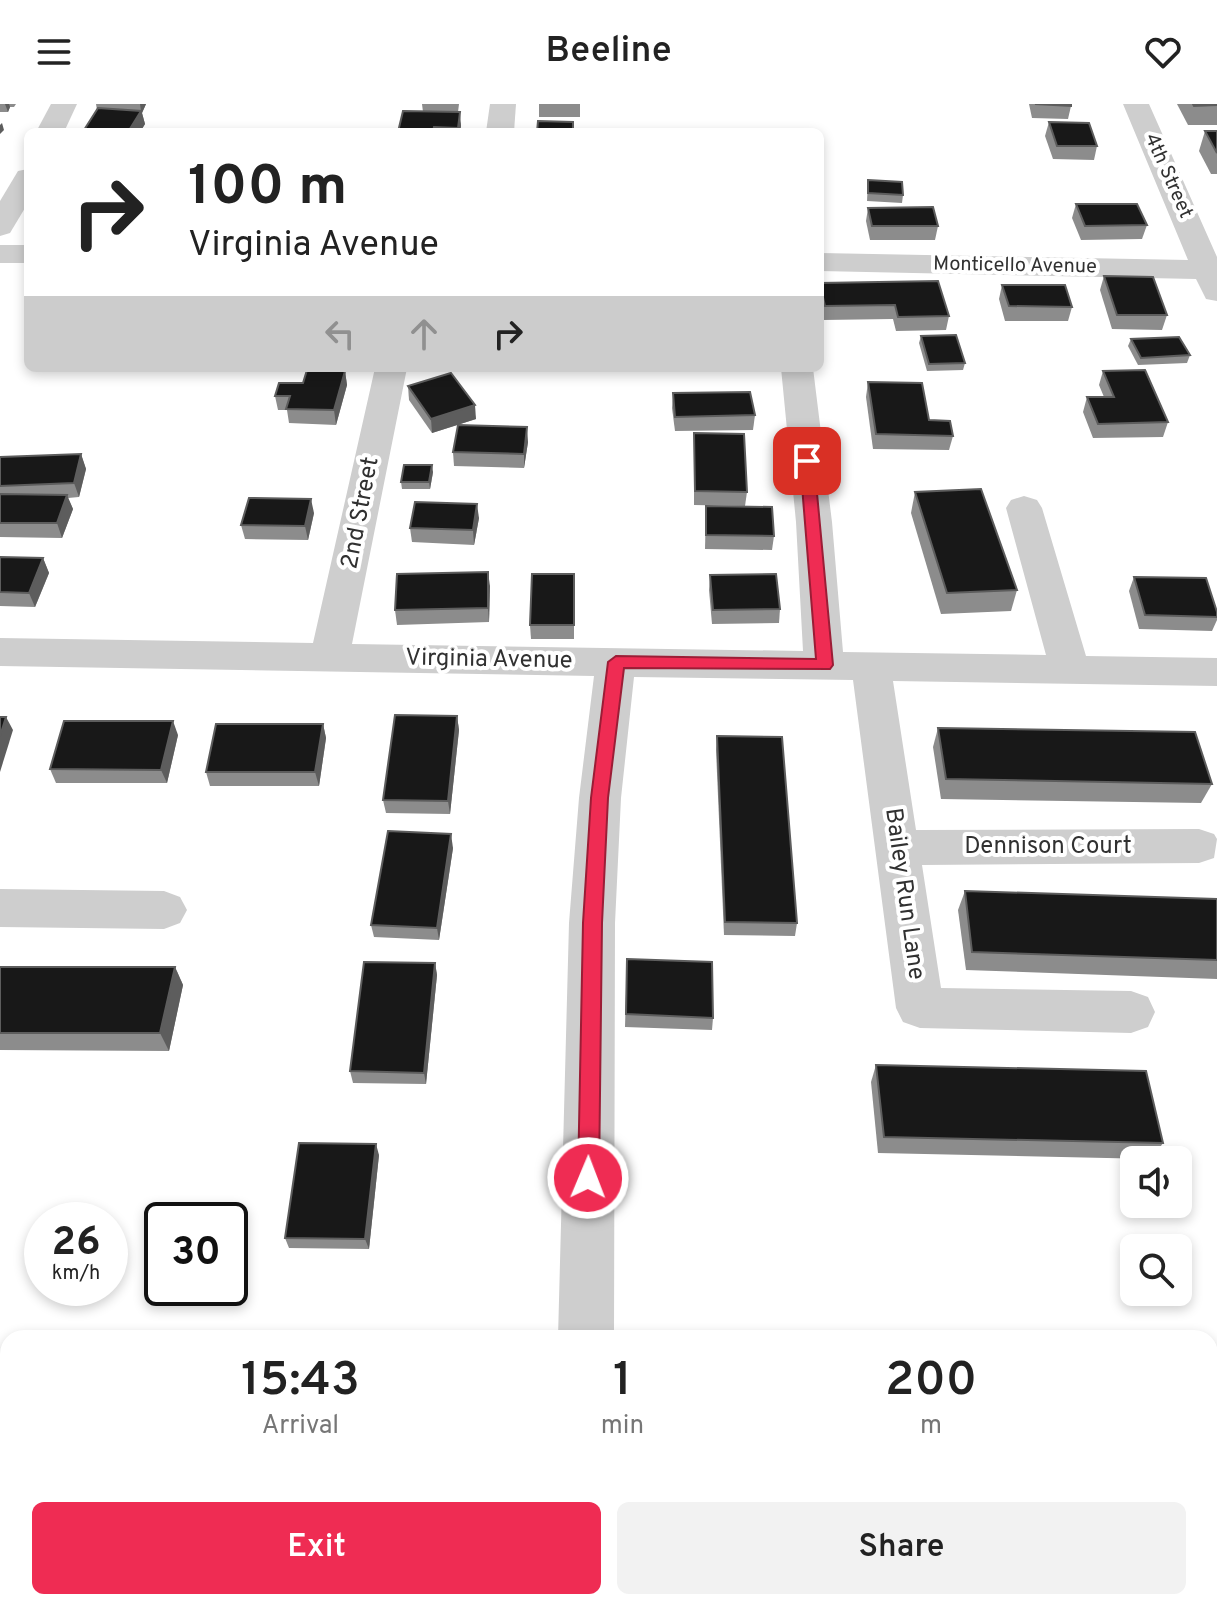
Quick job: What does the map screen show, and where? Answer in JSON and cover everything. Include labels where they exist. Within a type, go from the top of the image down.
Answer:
[{"type":"street","points":[[52,128],[64,104]]},
{"type":"street","points":[[500,128],[503,104]]},
{"type":"street","name":"4th Street","points":[[1136,104],[1190,197],[1213,281]]},
{"type":"street","points":[[0,227],[24,184]]},
{"type":"street","points":[[0,254],[24,254]]},
{"type":"street","name":"Monticello Avenue","points":[[824,262],[1213,281]]},
{"type":"street","name":"2nd Street","points":[[329,658],[390,372]]},
{"type":"street","points":[[797,372],[814,522],[824,665]]},
{"type":"street","points":[[1024,508],[1070,669]]},
{"type":"street","name":"Virginia Avenue","points":[[0,652],[1217,672]]},
{"type":"street","points":[[586,1330],[592,923],[600,798],[616,662]]},
{"type":"street","name":"Bailey Run Lane","points":[[871,666],[920,1008],[1131,1012]]},
{"type":"street","name":"Dennison Court","points":[[897,848],[1199,846]]},
{"type":"street","points":[[0,908],[164,910]]},
{"type":"building","points":[[98,108],[141,111],[130,128],[85,128]]},
{"type":"building","points":[[403,111],[460,112],[458,128],[399,128]]},
{"type":"building","points":[[538,121],[573,122],[573,128],[537,128]]},
{"type":"building","points":[[1049,122],[1089,123],[1097,146],[1057,146]]},
{"type":"building","points":[[1205,131],[1217,131],[1217,153]]},
{"type":"building","points":[[868,180],[902,182],[903,195],[868,193]]},
{"type":"building","points":[[1076,204],[1137,204],[1147,225],[1085,226]]},
{"type":"building","points":[[933,207],[938,226],[872,226],[868,208]]},
{"type":"building","points":[[1104,276],[1153,277],[1167,315],[1117,315]]},
{"type":"building","points":[[938,281],[949,316],[898,317],[895,305],[825,306],[824,283]]},
{"type":"building","points":[[1002,285],[1065,285],[1072,307],[1009,306]]},
{"type":"building","points":[[956,335],[965,363],[929,364],[921,336]]},
{"type":"building","points":[[1179,337],[1190,355],[1141,358],[1131,339]]},
{"type":"building","points":[[1145,370],[1168,422],[1098,424],[1087,397],[1114,397],[1103,371]]},
{"type":"building","points":[[306,372],[345,372],[334,410],[286,409],[290,396],[275,396],[279,383],[303,383]]},
{"type":"building","points":[[451,373],[475,405],[431,419],[408,386]]},
{"type":"building","points":[[868,382],[922,383],[929,420],[950,421],[953,436],[876,434]]},
{"type":"building","points":[[750,392],[755,415],[675,417],[673,393]]},
{"type":"building","points":[[458,425],[527,427],[524,454],[453,452]]},
{"type":"building","points":[[694,433],[744,434],[747,492],[695,491]]},
{"type":"building","points":[[81,454],[74,483],[0,486],[0,457]]},
{"type":"building","points":[[404,465],[432,465],[429,482],[401,482]]},
{"type":"building","points":[[981,489],[1017,590],[947,593],[915,492]]},
{"type":"building","points":[[0,494],[67,495],[57,523],[0,523]]},
{"type":"building","points":[[249,498],[311,499],[305,526],[241,525]]},
{"type":"building","points":[[415,502],[477,504],[473,530],[410,528]]},
{"type":"building","points":[[706,506],[772,507],[774,536],[706,535]]},
{"type":"building","points":[[0,557],[43,558],[29,593],[0,592]]},
{"type":"building","points":[[488,572],[488,608],[395,610],[397,574]]},
{"type":"building","points":[[532,574],[574,574],[574,625],[530,625]]},
{"type":"building","points":[[776,574],[780,609],[713,610],[710,575]]},
{"type":"building","points":[[1134,577],[1206,578],[1217,617],[1145,615]]},
{"type":"building","points":[[395,715],[457,716],[448,801],[383,800]]},
{"type":"building","points":[[0,717],[6,717],[0,736]]},
{"type":"building","points":[[64,721],[173,721],[161,770],[50,769]]},
{"type":"building","points":[[216,724],[323,724],[315,772],[206,772]]},
{"type":"building","points":[[938,728],[1195,732],[1212,784],[946,779]]},
{"type":"building","points":[[717,736],[782,737],[797,923],[725,922]]},
{"type":"building","points":[[388,831],[451,834],[437,928],[371,925]]},
{"type":"building","points":[[965,891],[1217,899],[1217,960],[972,952]]},
{"type":"building","points":[[627,959],[712,962],[713,1018],[626,1014]]},
{"type":"building","points":[[364,962],[435,963],[424,1073],[350,1071]]},
{"type":"building","points":[[0,967],[175,967],[160,1033],[0,1033]]},
{"type":"building","points":[[876,1065],[1146,1071],[1163,1143],[884,1137]]},
{"type":"building","points":[[299,1143],[376,1144],[365,1239],[285,1238]]},
{"type":"route","points":[[588,1178],[592,923],[600,798],[616,662],[824,665],[807,461]]}]
